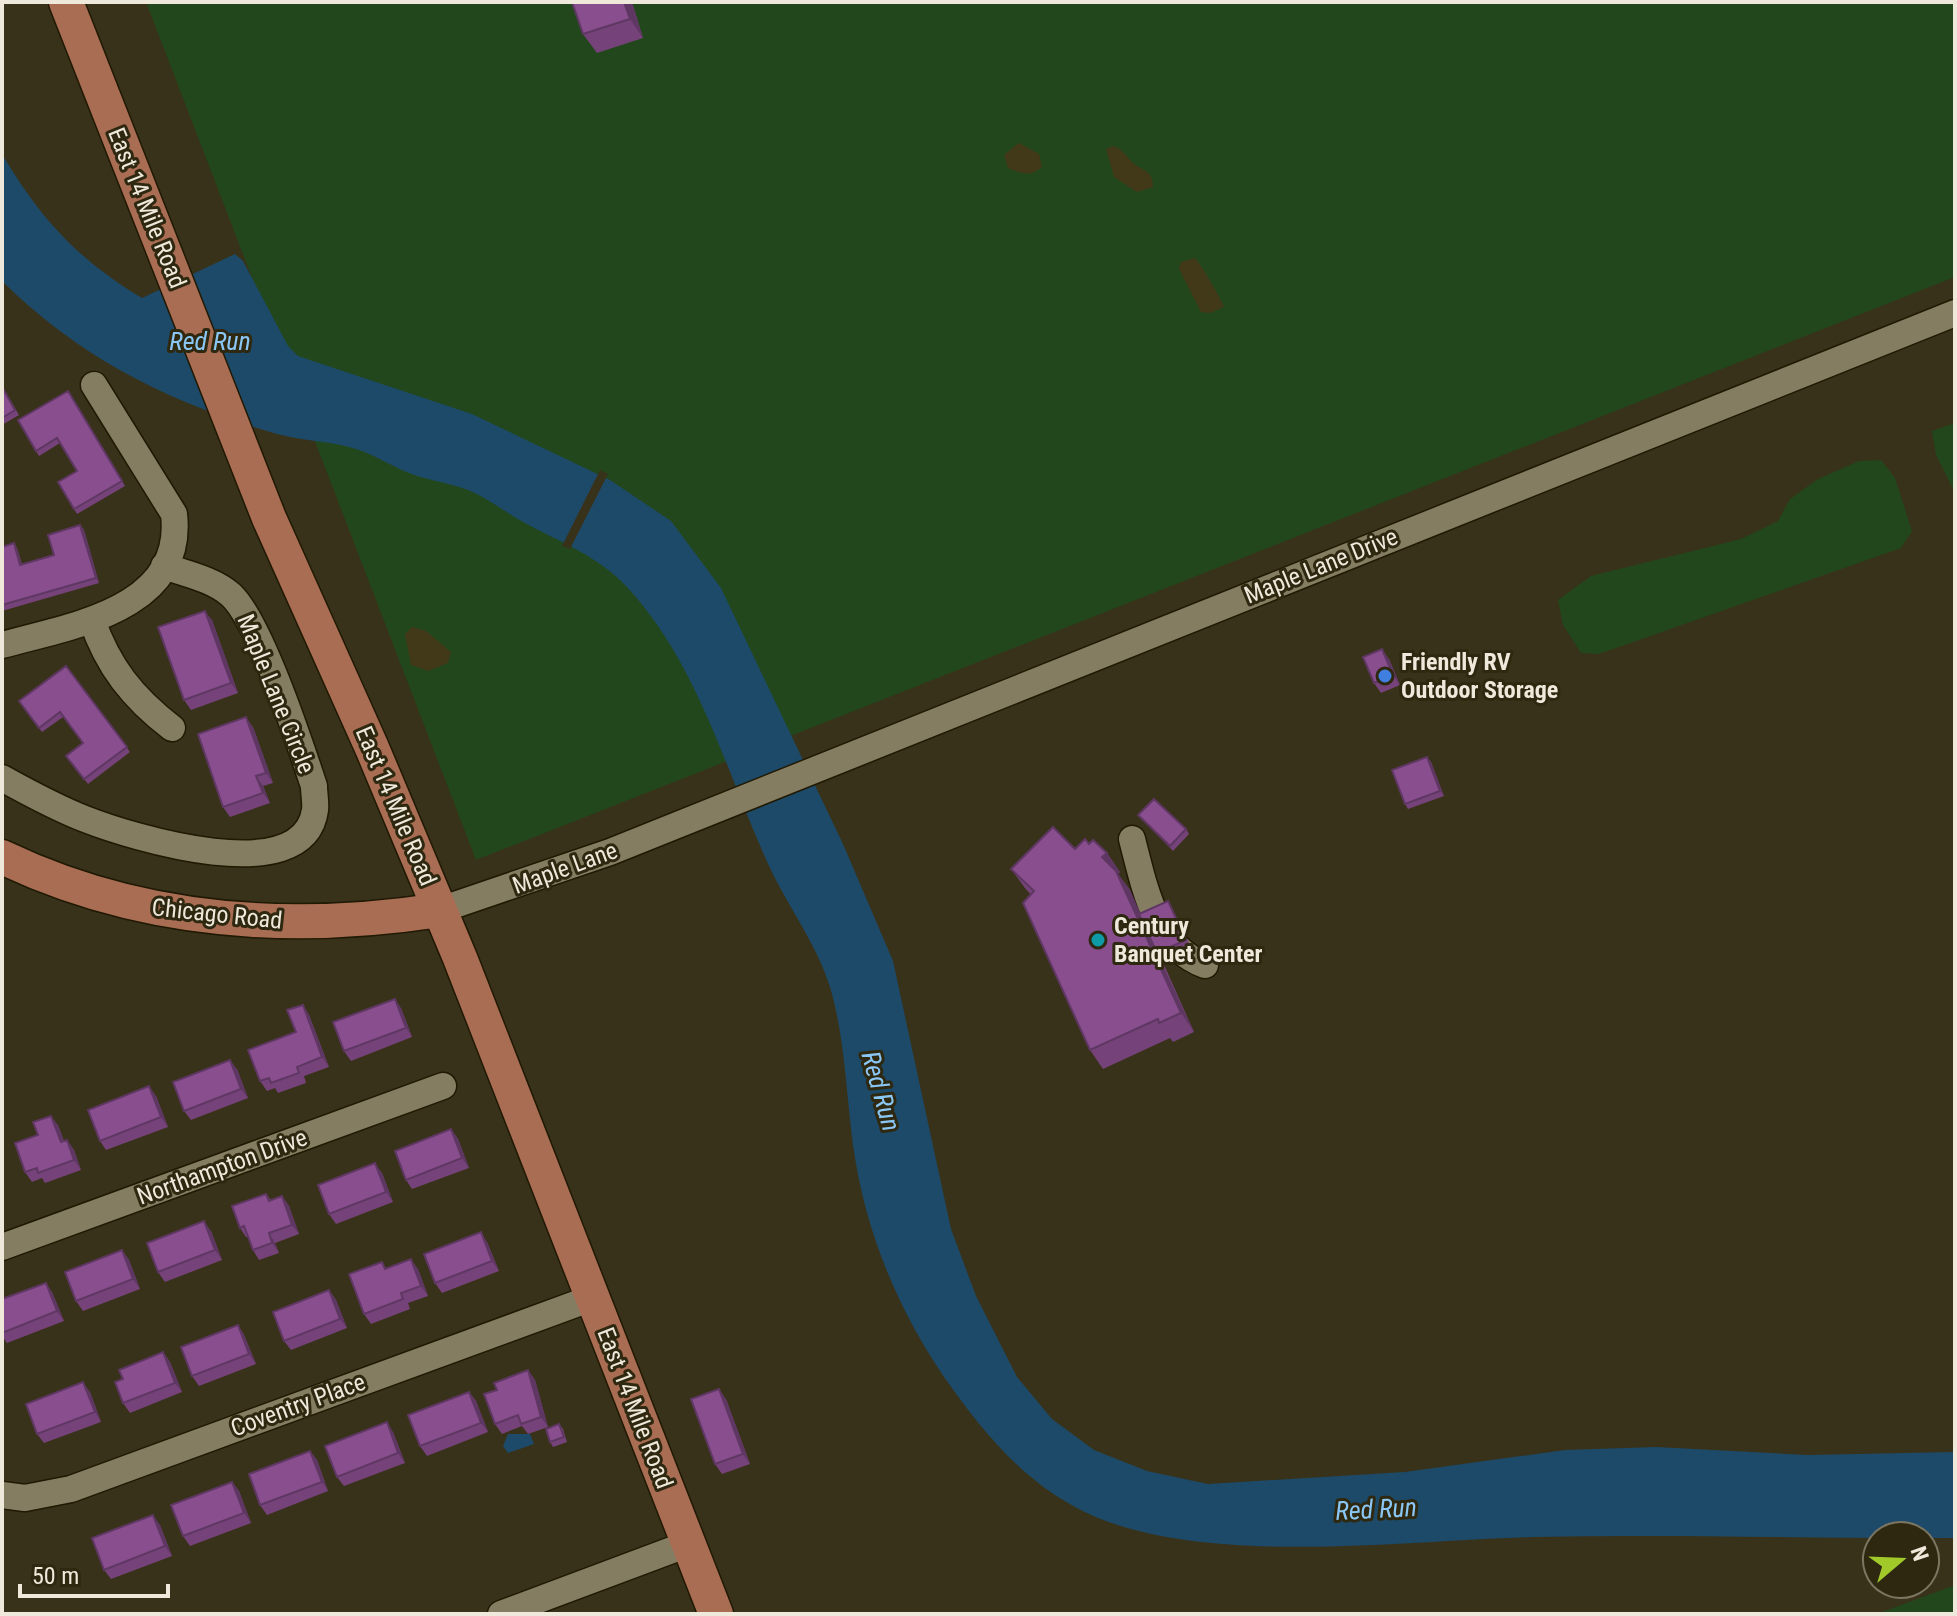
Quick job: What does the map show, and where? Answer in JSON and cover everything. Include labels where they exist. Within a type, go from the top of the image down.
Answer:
[{"type":"main road","name":"East 14 Mile Road","points":[[66,2],[241,446],[440,910],[716,1614]]},
{"type":"main road","name":"Chicago Road","points":[[2,857],[95,895],[197,917],[290,922],[394,917],[440,910]]},
{"type":"street","name":"Maple Lane Drive","points":[[688,821],[1955,313]]},
{"type":"street","points":[[2,645],[92,620],[136,599],[164,566],[176,533],[174,514],[94,385]]},
{"type":"street","name":"Maple Lane Circle","points":[[2,778],[86,819],[179,844],[249,855],[276,852],[304,831],[315,813],[314,786],[252,625],[229,593],[164,566]]},
{"type":"street","points":[[92,620],[106,658],[120,680],[172,728]]},
{"type":"street","name":"Maple Lane","points":[[440,910],[568,868],[688,821]]},
{"type":"street","points":[[1132,839],[1144,886],[1171,944],[1186,958],[1205,965]]},
{"type":"street","name":"Northampton Drive","points":[[2,1247],[443,1086]]},
{"type":"street","name":"Coventry Place","points":[[2,1495],[25,1498],[71,1489],[592,1298]]},
{"type":"street","points":[[501,1614],[688,1544]]},
{"type":"green space","points":[[146,2],[1955,2],[1955,277],[476,860]]},
{"type":"green space","points":[[1955,423],[1955,493],[1936,455],[1932,431]]},
{"type":"green space","points":[[1881,460],[1895,478],[1912,531],[1901,548],[1599,654],[1581,653],[1563,625],[1558,600],[1591,576],[1741,539],[1778,521],[1790,499],[1818,479],[1859,461]]},
{"type":"green space","points":[[1955,1585],[1955,1614],[1877,1614],[1915,1600],[1941,1600],[1941,1590]]},
{"type":"sand","points":[[1019,143],[1039,154],[1042,167],[1026,174],[1008,168],[1004,155]]},
{"type":"sand","points":[[1113,146],[1150,174],[1153,187],[1137,192],[1114,177],[1106,149]]},
{"type":"sand","points":[[1195,258],[1224,307],[1210,313],[1201,312],[1179,269],[1181,262]]},
{"type":"sand","points":[[412,627],[426,631],[451,652],[448,663],[428,671],[411,665],[405,634]]},
{"type":"water","name":"Red Run","points":[[2,154],[31,198],[62,235],[98,268],[142,298],[235,254],[243,261],[288,346],[298,356],[472,414],[610,480],[671,521],[721,588],[843,844],[893,961],[951,1229],[976,1296],[1017,1377],[1052,1419],[1094,1450],[1147,1471],[1208,1484],[1405,1472],[1565,1450],[1656,1447],[1807,1455],[1955,1452],[1955,1538],[1941,1538],[1941,1520],[1861,1520],[1861,1537],[1587,1536],[1299,1547],[1236,1545],[1177,1539],[1122,1526],[1075,1507],[1055,1495],[1018,1466],[972,1415],[927,1350],[897,1295],[874,1237],[858,1176],[839,1026],[824,971],[770,868],[692,684],[651,617],[626,586],[578,550],[475,493],[412,474],[356,449],[277,434],[164,393],[96,356],[64,334],[2,281]]},
{"type":"water","points":[[508,1434],[530,1434],[534,1444],[508,1453],[503,1446]]},
{"type":"pier","points":[[600,470],[608,474],[570,549],[562,546]]},
{"type":"building","points":[[572,2],[624,2],[630,19],[583,34]]},
{"type":"building","points":[[2,387],[15,410],[2,418]]},
{"type":"building","points":[[68,391],[122,481],[74,509],[58,482],[77,471],[57,438],[36,451],[18,420]]},
{"type":"building","points":[[80,525],[96,578],[2,605],[2,547],[14,543],[20,565],[54,555],[48,535]]},
{"type":"building","points":[[205,611],[231,683],[184,700],[158,627]]},
{"type":"building","points":[[1382,649],[1393,675],[1374,683],[1363,657]]},
{"type":"building","points":[[66,666],[127,747],[84,779],[66,756],[83,743],[60,712],[39,728],[19,701]]},
{"type":"building","points":[[246,717],[266,773],[256,776],[263,793],[223,807],[198,734]]},
{"type":"building","points":[[1427,757],[1440,791],[1405,804],[1392,770]]},
{"type":"building","points":[[1154,799],[1186,829],[1170,846],[1138,815]]},
{"type":"building","name":"Century Banquet Center","points":[[1053,827],[1075,849],[1085,839],[1089,844],[1093,840],[1107,853],[1102,857],[1116,871],[1181,1013],[1159,1023],[1158,1019],[1090,1050],[1023,903],[1034,891],[1011,869]]},
{"type":"building","points":[[1168,901],[1186,940],[1157,953],[1139,914]]},
{"type":"building","points":[[395,999],[406,1028],[344,1051],[333,1022]]},
{"type":"building","points":[[303,1005],[322,1057],[297,1067],[299,1073],[271,1083],[269,1078],[260,1081],[248,1050],[296,1032],[287,1010]]},
{"type":"building","points":[[230,1060],[241,1089],[184,1111],[173,1082]]},
{"type":"building","points":[[149,1086],[161,1117],[100,1141],[88,1110]]},
{"type":"building","points":[[51,1116],[61,1142],[67,1140],[74,1160],[38,1173],[37,1168],[25,1172],[15,1143],[38,1135],[33,1122]]},
{"type":"building","points":[[451,1129],[462,1158],[406,1180],[395,1151]]},
{"type":"building","points":[[375,1163],[386,1192],[329,1214],[318,1185]]},
{"type":"building","points":[[266,1194],[269,1201],[282,1196],[292,1225],[269,1233],[272,1243],[253,1250],[232,1206]]},
{"type":"building","points":[[204,1221],[215,1250],[158,1272],[147,1243]]},
{"type":"building","points":[[481,1232],[492,1261],[435,1283],[424,1254]]},
{"type":"building","points":[[122,1250],[133,1279],[76,1301],[65,1272]]},
{"type":"building","points":[[411,1259],[421,1286],[401,1293],[403,1299],[364,1314],[349,1274],[382,1262],[385,1269]]},
{"type":"building","points":[[46,1283],[57,1311],[2,1333],[2,1299]]},
{"type":"building","points":[[329,1290],[340,1319],[284,1341],[273,1312]]},
{"type":"building","points":[[238,1325],[249,1354],[192,1376],[181,1347]]},
{"type":"building","points":[[163,1352],[175,1383],[123,1403],[115,1382],[123,1379],[119,1370]]},
{"type":"building","points":[[528,1370],[541,1417],[521,1424],[518,1415],[495,1424],[484,1394],[497,1390],[494,1383]]},
{"type":"building","points":[[83,1382],[95,1412],[37,1434],[26,1404]]},
{"type":"building","points":[[719,1389],[743,1454],[715,1464],[691,1399]]},
{"type":"building","points":[[469,1392],[481,1423],[420,1446],[408,1415]]},
{"type":"building","points":[[387,1422],[398,1453],[337,1477],[325,1446]]},
{"type":"building","points":[[559,1424],[564,1437],[550,1442],[546,1429]]},
{"type":"building","points":[[310,1451],[322,1482],[260,1505],[249,1474]]},
{"type":"building","points":[[232,1482],[244,1513],[183,1536],[171,1505]]},
{"type":"building","points":[[153,1515],[165,1546],[104,1570],[92,1538]]},
{"type":"place","name":"Friendly RV Outdoor Storage","points":[[1385,676]]},
{"type":"place","name":"Century Banquet Center","points":[[1098,940]]}]
